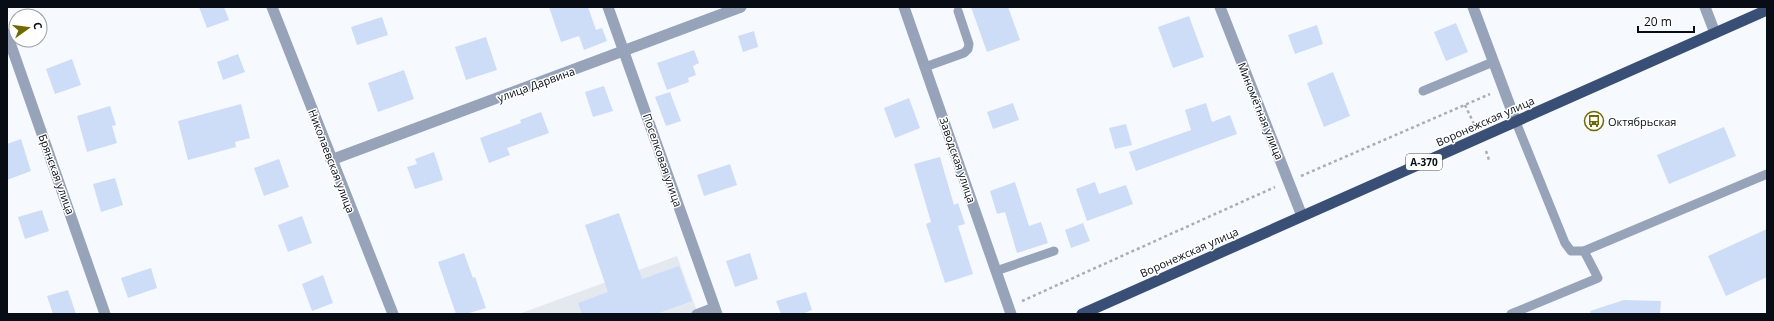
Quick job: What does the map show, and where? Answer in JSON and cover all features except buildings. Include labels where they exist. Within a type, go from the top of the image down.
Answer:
[{"type":"highway","name":"Воронежская улица","points":[[1082,314],[1767,10]]},
{"type":"street","name":"Николаевская улица","points":[[272,7],[331,160],[393,314]]},
{"type":"street","name":"Поселковая улица","points":[[608,7],[715,310]]},
{"type":"street","name":"улица Дарвина","points":[[331,160],[741,7]]},
{"type":"street","name":"Заводская улица","points":[[904,7],[1010,310]]},
{"type":"street","name":"Миномётная улица","points":[[1220,7],[1302,216]]},
{"type":"street","points":[[1473,7],[1516,122]]},
{"type":"street","points":[[1705,7],[1715,33]]},
{"type":"street","name":"Брянская улица","points":[[7,34],[105,314]]},
{"type":"lane","points":[[925,67],[964,53],[968,49],[969,44],[958,11]]},
{"type":"lane","points":[[1423,91],[1493,62]]},
{"type":"lane","points":[[1516,122],[1565,243],[1571,251],[1584,251],[1767,174]]},
{"type":"lane","points":[[996,271],[1054,251]]},
{"type":"lane","points":[[1511,314],[1598,278],[1584,251]]},
{"type":"lane","points":[[696,314],[715,310]]},
{"type":"path","points":[[1010,310],[1288,181],[1503,89]]},
{"type":"shaded area","points":[[677,256],[698,314],[519,314]]},
{"type":"place","name":"Октябрьская","points":[[1594,121]]}]
